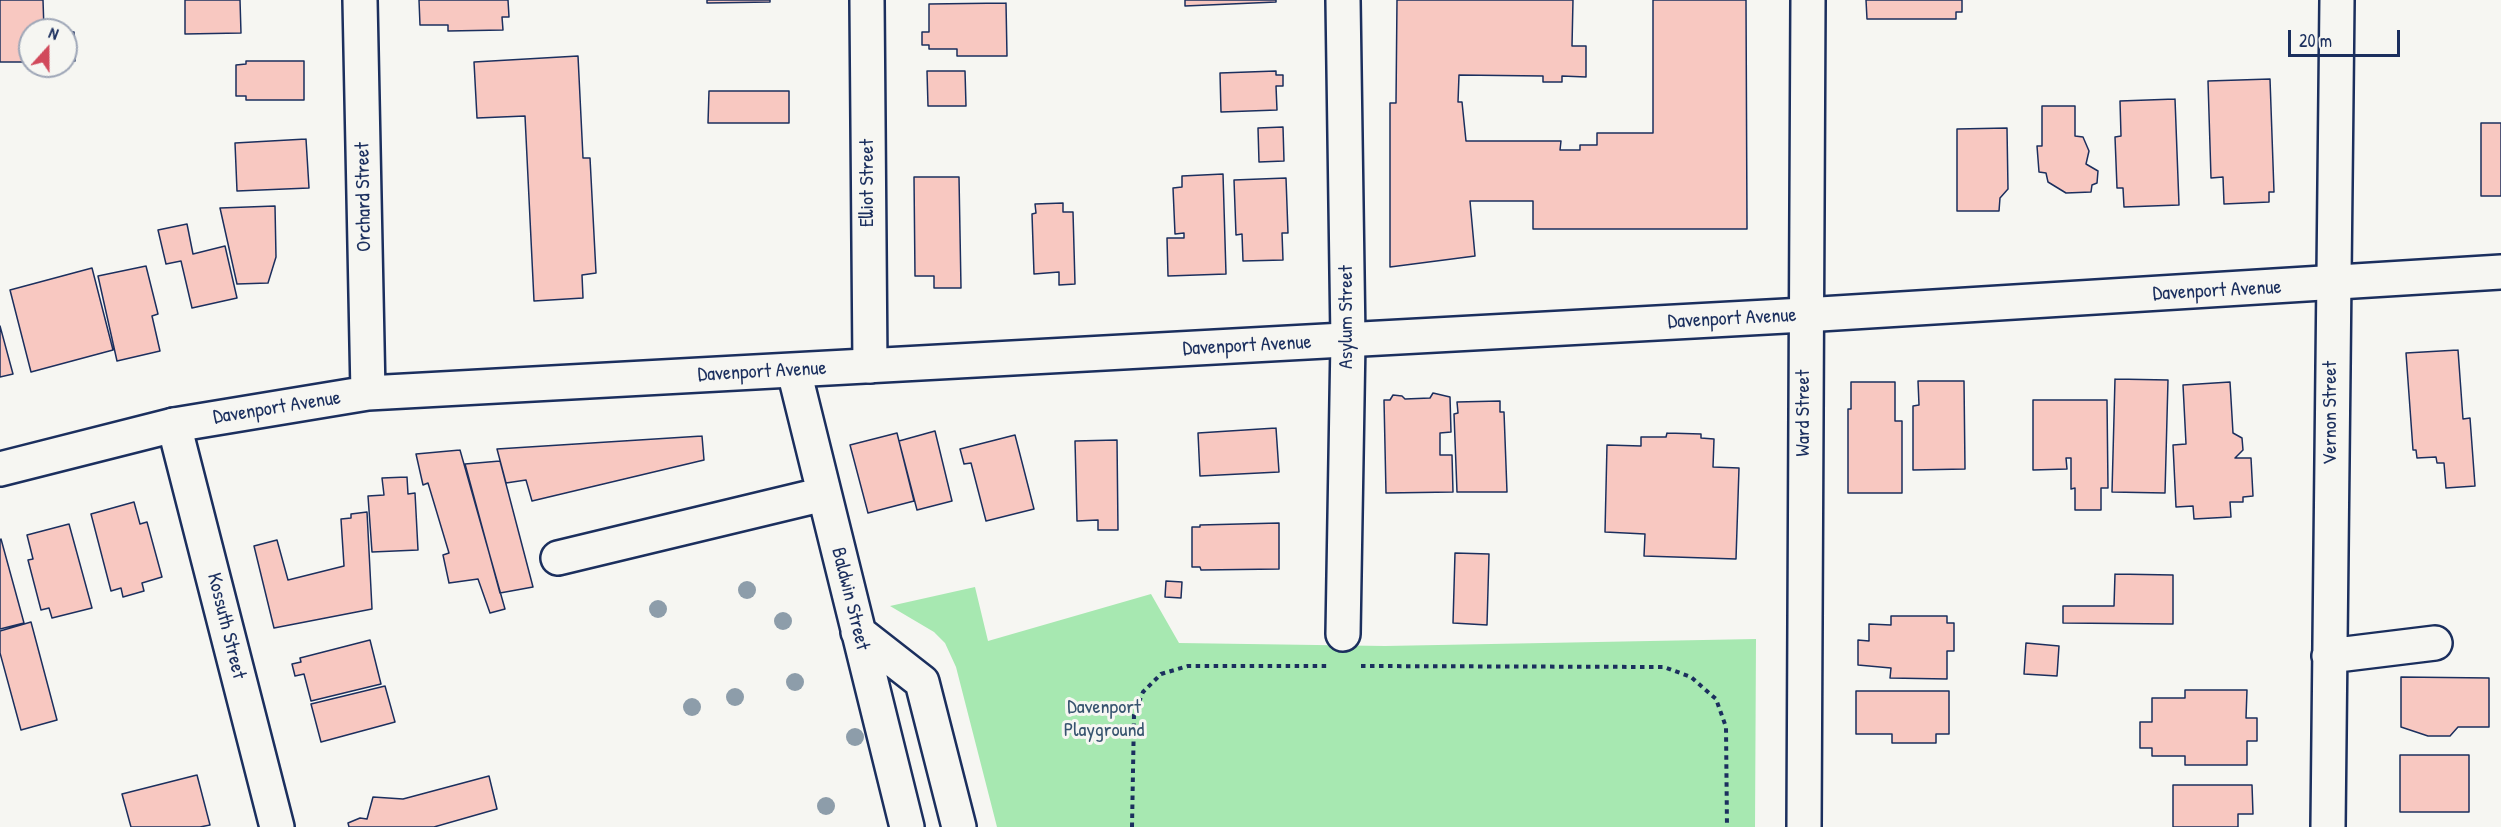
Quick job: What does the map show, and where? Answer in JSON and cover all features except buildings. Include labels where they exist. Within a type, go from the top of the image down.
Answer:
[{"type":"street","name":"Orchard Street","points":[[360,0],[368,393]]},
{"type":"street","name":"Elliot Street","points":[[867,0],[870,366]]},
{"type":"street","name":"Asylum Street","points":[[1343,0],[1347,340],[1343,634]]},
{"type":"street","name":"Ward Street","points":[[1804,827],[1804,315],[1808,0]]},
{"type":"street","name":"Vernon Street","points":[[2328,827],[2332,284],[2337,0]]},
{"type":"street","name":"Davenport Avenue","points":[[0,468],[174,424],[368,393],[1804,315],[2501,272]]},
{"type":"street","name":"Baldwin Street","points":[[794,371],[907,827]]},
{"type":"street","name":"Kossuth Street","points":[[174,424],[278,827]]},
{"type":"street","points":[[558,558],[824,494]]},
{"type":"street","points":[[858,632],[922,682],[959,827]]},
{"type":"street","points":[[2330,656],[2435,643]]},
{"type":"path","points":[[1132,827],[1134,715],[1143,692],[1161,674],[1188,666],[1331,666]]},
{"type":"path","points":[[1355,666],[1664,667],[1691,677],[1716,699],[1726,727],[1727,827]]},
{"type":"green space","name":"Davenport Playground","points":[[975,587],[988,641],[1151,594],[1179,643],[1385,646],[1756,639],[1755,827],[997,827],[956,667],[945,643],[934,632],[890,606]]}]
